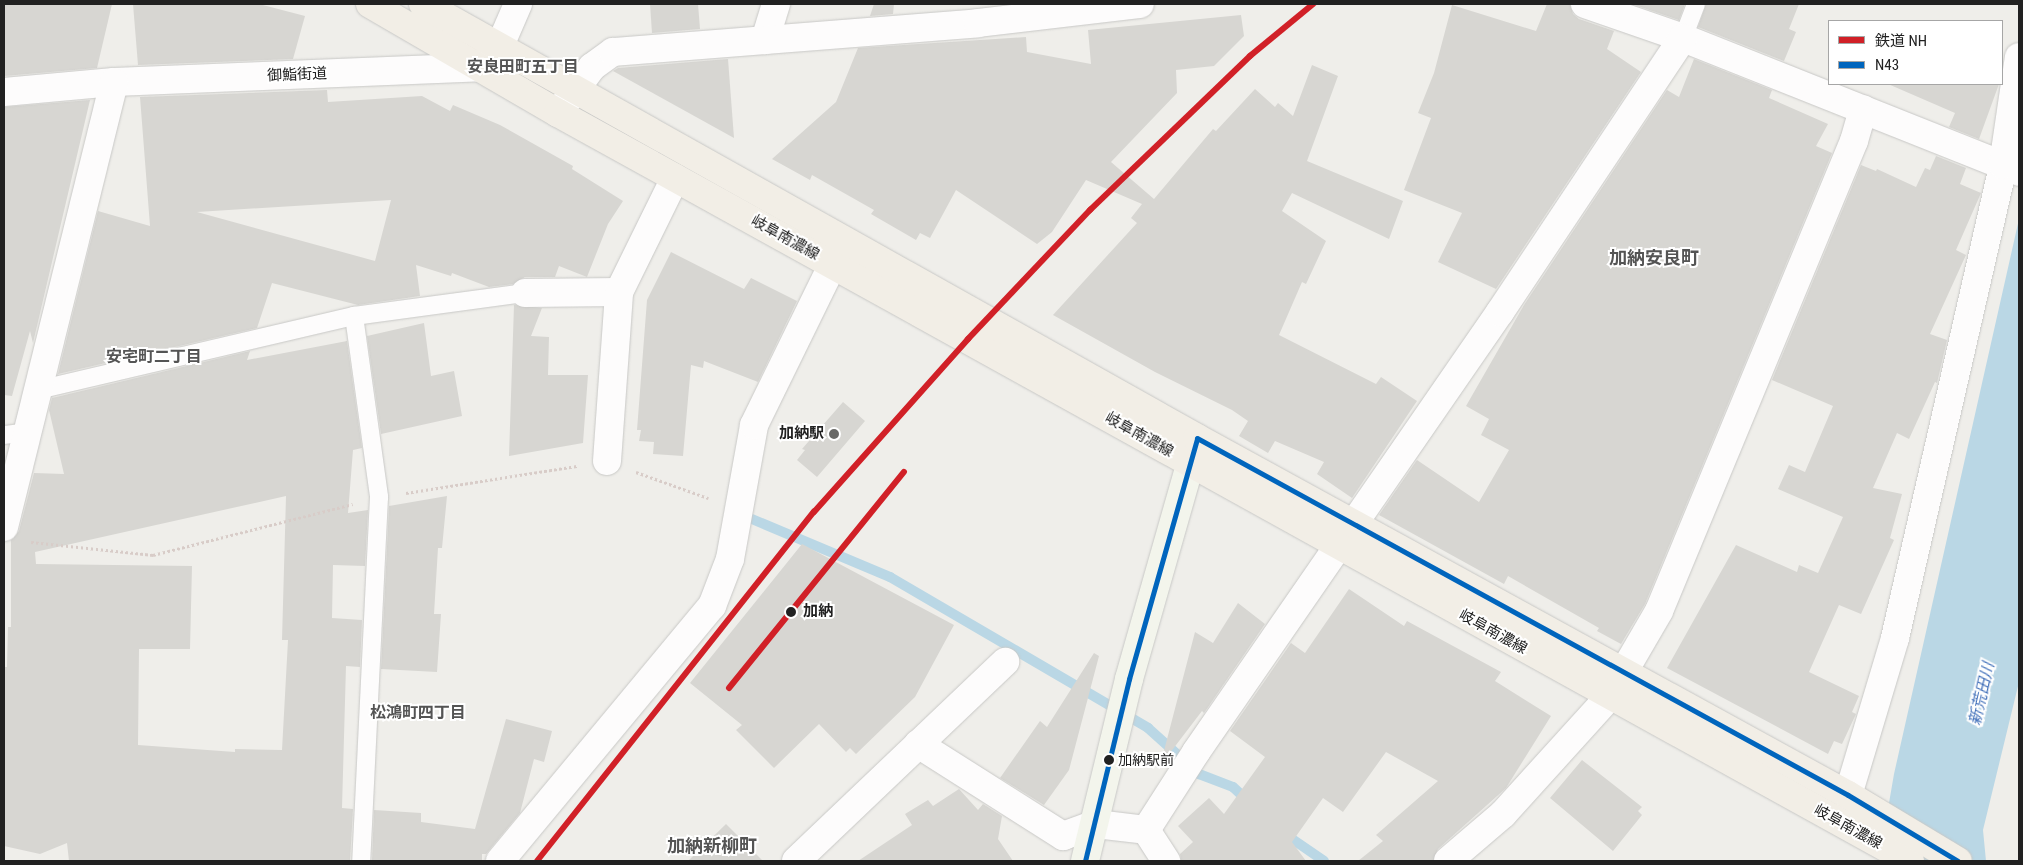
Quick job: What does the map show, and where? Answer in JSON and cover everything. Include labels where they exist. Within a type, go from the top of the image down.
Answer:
[{"type":"main road","name":"岐阜南濃線","points":[[370,4],[490,57],[574,89],[844,239],[1197,438],[1344,534],[1609,697],[1910,861]]},
{"type":"main road","name":"岐阜南濃線","points":[[423,4],[558,113],[1190,464],[1344,534],[1624,672],[1859,802],[1958,861]]},
{"type":"street","points":[[490,57],[518,4]]},
{"type":"street","points":[[765,40],[776,4]]},
{"type":"street","points":[[558,113],[574,89],[592,68],[613,52],[765,40],[982,13],[1140,4]]},
{"type":"street","points":[[1585,4],[1683,38],[2013,169]]},
{"type":"street","points":[[1146,830],[1196,752],[1344,534],[1500,312],[1683,38]]},
{"type":"street","name":"御鮨街道","points":[[4,92],[114,82],[490,57]]},
{"type":"street","points":[[1859,802],[1894,638],[2013,169],[2019,57]]},
{"type":"street","points":[[4,527],[15,434],[38,390],[114,82]]},
{"type":"street","points":[[1448,861],[1503,814],[1609,697],[1659,611],[1854,141],[1863,110]]},
{"type":"street","points":[[607,462],[619,292],[675,178]]},
{"type":"street","points":[[500,861],[712,606],[730,559],[754,425],[844,239]]},
{"type":"street","points":[[525,294],[619,292]]},
{"type":"street","points":[[1085,861],[1096,824],[1126,690],[1197,438]]},
{"type":"street","points":[[796,861],[1005,662]]},
{"type":"street","points":[[918,744],[1063,836],[1096,824],[1146,830]]},
{"type":"street","points":[[1146,830],[1166,861]]},
{"type":"lane","points":[[1683,38],[1696,4]]},
{"type":"lane","points":[[38,390],[354,316],[525,294]]},
{"type":"lane","points":[[354,316],[379,497],[361,861]]},
{"type":"water","name":"新荒田川","points":[[2019,219],[2019,682],[1983,830],[1986,861],[1879,861],[1894,774]]},
{"type":"building","points":[[4,4],[112,4],[97,68],[4,76]]},
{"type":"building","points":[[133,4],[259,4],[305,16],[293,59],[138,65]]},
{"type":"building","points":[[650,4],[698,4],[700,29],[652,33]]},
{"type":"building","points":[[874,4],[894,4],[893,14],[870,16]]},
{"type":"building","points":[[1547,4],[1570,4],[1573,14],[1579,19],[1614,31],[1607,49],[1641,72],[1496,289],[1438,262],[1462,213],[1404,190],[1431,118],[1418,113],[1434,73],[1452,5],[1536,31]]},
{"type":"building","points":[[1632,4],[1685,4],[1679,20]]},
{"type":"building","points":[[1706,4],[1799,4],[1789,29],[1796,32],[1784,61],[1698,27]]},
{"type":"building","points":[[1241,15],[1244,36],[1214,66],[1176,70],[1177,93],[1111,162],[1154,199],[1213,129],[1216,131],[1255,89],[1275,107],[1278,103],[1293,116],[1312,65],[1338,76],[1307,161],[1403,201],[1389,239],[1292,193],[1282,211],[1326,241],[1306,284],[1302,282],[1279,335],[1376,384],[1381,377],[1417,401],[1352,498],[1317,474],[1324,462],[1275,441],[1268,453],[1239,436],[1248,421],[1232,410],[1155,372],[1053,315],[1137,223],[1131,218],[1142,204],[1086,180],[1052,232],[1037,244],[956,190],[930,238],[920,233],[916,240],[871,214],[874,210],[812,175],[810,180],[772,159],[836,102],[858,48],[1026,37],[1027,52],[1091,64],[1088,30]]},
{"type":"building","points":[[728,59],[734,138],[613,71],[618,68]]},
{"type":"building","points":[[1694,59],[1772,90],[1769,98],[1828,124],[1816,146],[1832,153],[1645,604],[1621,644],[1597,631],[1599,628],[1508,576],[1504,584],[1379,515],[1417,460],[1479,502],[1509,450],[1481,435],[1489,419],[1466,406],[1524,305],[1667,90],[1679,97]]},
{"type":"building","points":[[1890,85],[1999,85],[1979,139],[1949,127],[1955,113]]},
{"type":"building","points":[[327,90],[328,102],[422,96],[450,111],[453,105],[500,125],[573,166],[572,169],[623,201],[608,224],[587,277],[559,266],[555,277],[525,277],[513,284],[489,287],[452,273],[451,276],[416,265],[420,296],[358,305],[272,283],[257,328],[58,374],[98,211],[150,226],[140,97]],"holes":[[[391,200],[375,261],[197,212]]]},
{"type":"building","points":[[90,100],[33,343],[30,331],[12,396],[4,395],[4,107]]},
{"type":"building","points":[[1936,156],[1966,168],[1960,184],[1981,193],[1956,250],[1966,255],[1930,334],[1947,340],[1937,383],[1935,382],[1909,439],[1897,433],[1873,488],[1902,494],[1890,538],[1894,540],[1861,614],[1839,605],[1809,672],[1859,696],[1852,712],[1856,714],[1842,744],[1834,741],[1828,754],[1667,668],[1736,545],[1797,572],[1799,565],[1818,573],[1843,517],[1778,489],[1789,465],[1805,472],[1833,406],[1772,380],[1861,165],[1876,171],[1877,169],[1916,187],[1925,168],[1930,170]]},
{"type":"building","points":[[671,252],[744,289],[751,278],[797,301],[758,382],[704,361],[703,368],[691,365],[683,456],[653,454],[654,442],[639,441],[641,430],[637,430],[647,300]]},
{"type":"building","points":[[514,305],[542,308],[531,336],[549,337],[548,375],[588,375],[583,443],[509,456]]},
{"type":"building","points":[[424,323],[431,376],[454,371],[462,416],[381,434],[367,336]]},
{"type":"building","points":[[347,341],[362,448],[353,450],[348,513],[368,510],[365,566],[333,565],[332,618],[362,620],[360,667],[346,666],[342,808],[353,809],[350,861],[69,861],[67,843],[40,854],[4,846],[4,667],[7,667],[8,627],[11,627],[11,540],[19,531],[34,473],[64,474],[49,410],[52,398],[250,351],[247,360]],"holes":[[[286,496],[282,640],[288,640],[282,750],[235,749],[235,752],[138,745],[139,649],[190,649],[192,566],[36,564],[35,552]]]},
{"type":"building","name":"加納駅","points":[[843,402],[865,421],[817,477],[797,460],[805,450],[802,449]]},
{"type":"building","points":[[447,496],[442,548],[438,548],[434,614],[441,614],[437,672],[381,669],[389,506]]},
{"type":"building","points":[[802,544],[954,625],[915,697],[856,754],[850,748],[846,752],[819,724],[774,768],[736,730],[742,725],[690,683]]},
{"type":"building","points":[[1349,589],[1404,626],[1407,621],[1501,672],[1495,681],[1551,716],[1506,788],[1438,849],[1433,861],[1358,861],[1383,841],[1376,835],[1438,781],[1386,752],[1343,812],[1323,798],[1292,842],[1306,861],[1181,861],[1180,854],[1193,842],[1178,826],[1209,798],[1224,814],[1265,757],[1230,731],[1291,643],[1305,653]]},
{"type":"building","points":[[1238,603],[1265,624],[1204,713],[1202,711],[1160,766],[1195,632],[1213,643]]},
{"type":"building","points":[[1094,653],[1099,656],[1069,770],[1044,805],[1000,778],[1040,721],[1047,727]]},
{"type":"building","points":[[506,719],[552,731],[544,762],[534,759],[520,813],[486,854],[482,854],[482,861],[372,861],[374,810],[421,813],[421,822],[475,829]]},
{"type":"building","points":[[1582,760],[1642,807],[1638,811],[1642,815],[1613,851],[1550,798]]},
{"type":"building","points":[[959,789],[978,810],[983,804],[1002,816],[998,839],[1013,861],[858,861],[912,825],[905,814],[928,800],[933,806]]},
{"type":"building","points":[[726,824],[763,861],[688,861]]},
{"type":"waterway","points":[[740,514],[890,577],[1148,728],[1199,774],[1233,787],[1249,802]]},
{"type":"waterway","points":[[1282,832],[1324,861]]},
{"type":"rail line","name":"NH","points":[[537,861],[814,512],[968,339],[1090,210],[1250,56],[1313,4]]},
{"type":"rail line","name":"NH","points":[[729,688],[904,472]]},
{"type":"transit line","name":"N43","points":[[1085,861],[1129,679],[1197,438],[1848,795],[1958,861]]},
{"type":"place","name":"加納駅","points":[[834,434]]},
{"type":"place","name":"加納","points":[[791,612]]},
{"type":"place","name":"加納駅前","points":[[1109,760]]},
{"type":"district","name":"安良田町五丁目","points":[[523,67]]},
{"type":"district","name":"加納安良町","points":[[1654,258]]},
{"type":"district","name":"安宅町二丁目","points":[[154,357]]},
{"type":"district","name":"松鴻町四丁目","points":[[418,713]]},
{"type":"district","name":"加納新柳町","points":[[712,846]]}]
